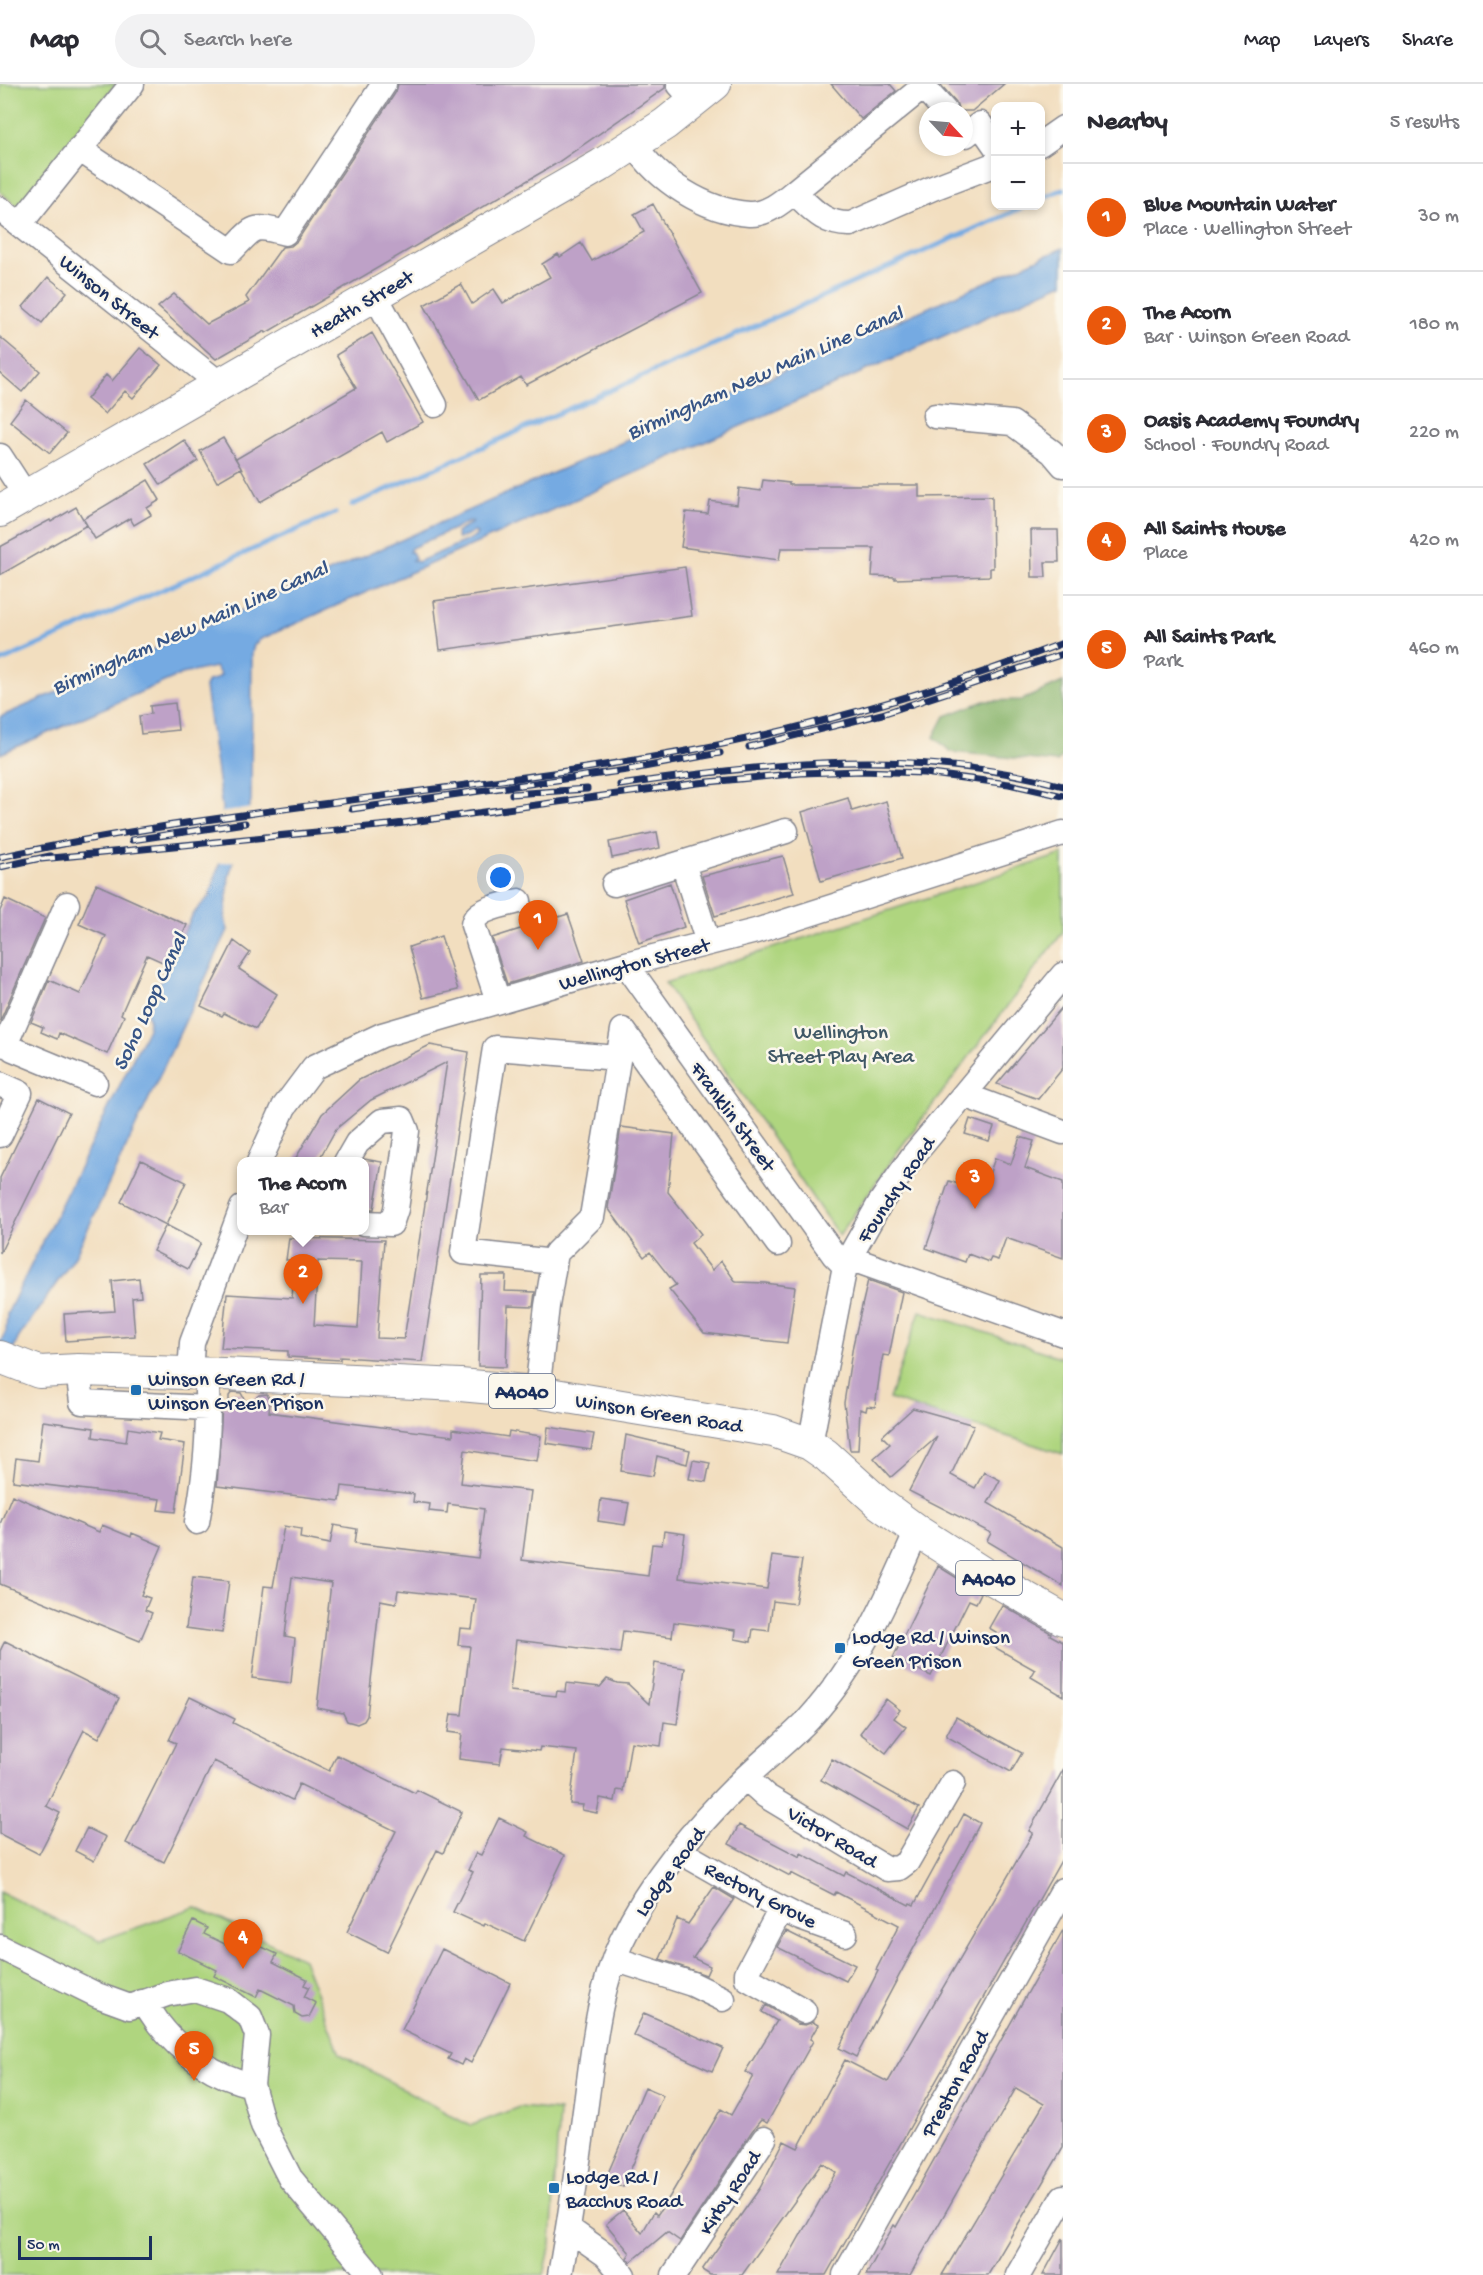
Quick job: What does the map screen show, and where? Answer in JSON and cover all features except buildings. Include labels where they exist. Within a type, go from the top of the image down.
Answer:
[{"type":"main road","name":"Heath Street","points":[[13,504],[634,144],[696,90]]},
{"type":"main road","name":"Winson Green Road","points":[[0,1357],[35,1370],[460,1385],[537,1392],[773,1431],[810,1444],[879,1503],[917,1531]]},
{"type":"main road","name":"A4040","points":[[917,1531],[988,1577],[1063,1619]]},
{"type":"street","points":[[20,224],[132,84]]},
{"type":"street","points":[[80,149],[231,251],[254,228],[260,227],[285,233],[384,84]]},
{"type":"street","points":[[634,144],[656,171],[684,192],[717,206],[750,214],[777,205],[923,87],[937,102]]},
{"type":"street","points":[[973,130],[980,124],[991,140]]},
{"type":"street","points":[[1045,141],[1063,128]]},
{"type":"street","points":[[794,192],[817,214],[837,225],[851,224],[933,188],[991,166]]},
{"type":"street","name":"Winson Street","points":[[0,208],[220,384]]},
{"type":"street","points":[[375,295],[435,405]]},
{"type":"street","points":[[935,416],[1012,423],[1052,452],[1063,465]]},
{"type":"street","points":[[0,456],[13,504]]},
{"type":"street","points":[[614,884],[786,831]]},
{"type":"street","name":"Wellington Street","points":[[260,1157],[284,1107],[314,1067],[382,1035],[626,964],[756,931],[1063,832]]},
{"type":"street","points":[[683,863],[708,943]]},
{"type":"street","points":[[498,1001],[473,925],[474,919],[479,914],[519,901]]},
{"type":"street","points":[[0,1135],[7,1086],[6,1046],[67,904]]},
{"type":"street","name":"Franklin Street","points":[[626,964],[834,1255],[847,1262]]},
{"type":"street","name":"Foundry Road","points":[[810,1444],[847,1262],[880,1203],[912,1157],[1063,975]]},
{"type":"street","points":[[537,1392],[556,1253],[592,1217],[623,1030],[778,1244]]},
{"type":"street","points":[[6,1046],[95,1083]]},
{"type":"street","points":[[554,1262],[463,1252],[495,1048],[618,1058]]},
{"type":"street","points":[[964,1095],[1063,1132]]},
{"type":"street","points":[[348,1157],[357,1143],[382,1121],[402,1119],[407,1131],[396,1209],[391,1224],[369,1223]]},
{"type":"street","points":[[197,1522],[205,1477],[208,1408],[192,1343],[237,1222]]},
{"type":"street","points":[[847,1262],[1063,1334]]},
{"type":"street","points":[[78,1370],[82,1402],[208,1408]]},
{"type":"street","name":"Lodge Road","points":[[560,2275],[594,2043],[609,1972],[622,1940],[648,1892],[679,1851],[711,1813],[809,1719],[858,1655],[888,1598],[917,1531]]},
{"type":"street","name":"Victor Road","points":[[746,1778],[766,1796],[887,1869],[899,1868],[907,1862],[952,1782]]},
{"type":"street","name":"Rectory Grove","points":[[679,1851],[781,1909],[845,1934]]},
{"type":"street","name":"Preston Road","points":[[846,2275],[1063,1890]]},
{"type":"street","points":[[781,1909],[747,1973],[747,1978],[804,2011]]},
{"type":"street","points":[[0,1947],[97,1995],[130,2007],[167,1994],[195,1989],[228,2000],[250,2017],[257,2035],[252,2085],[263,2125],[290,2178],[371,2275]]},
{"type":"street","points":[[614,1959],[692,1984],[723,1999]]},
{"type":"street","points":[[142,2002],[151,2010],[165,2031],[198,2062],[234,2081],[252,2085]]},
{"type":"street","name":"Kirby Road","points":[[674,2275],[764,2139]]},
{"type":"street","points":[[1018,2275],[1063,2197]]},
{"type":"street","points":[[568,2229],[606,2255],[623,2275]]},
{"type":"green space","points":[[0,84],[116,84],[20,208],[0,192]]},
{"type":"green space","points":[[1063,682],[1063,757],[1057,762],[951,752],[934,737],[945,716],[984,701],[1022,700]]},
{"type":"green space","name":"Wellington Street Play Area","points":[[1063,854],[1063,932],[898,1151],[839,1236],[665,983]]},
{"type":"green space","points":[[920,1311],[1063,1358],[1063,1454],[889,1399]]},
{"type":"green space","points":[[0,1892],[99,1941],[195,1907],[303,1959],[340,2054],[470,2126],[519,2107],[559,2111],[551,2244],[544,2275],[0,2275]]},
{"type":"water","points":[[1063,248],[1063,283],[261,639],[254,645],[252,653],[251,802],[229,876],[225,920],[228,930],[74,1258],[19,1337],[0,1376],[0,1343],[6,1331],[7,1314],[148,1028],[149,1021],[146,1011],[193,914],[209,897],[220,862],[222,808],[205,687],[208,681],[221,675],[215,667],[182,674],[0,754],[0,717]],"holes":[[[473,522],[456,533],[458,539],[474,532],[477,533],[475,537],[418,562],[412,560],[415,558],[412,552],[409,552],[411,548]]]},
{"type":"pier","points":[[253,808],[237,861],[216,864],[218,813]]},
{"type":"waterway","points":[[1045,197],[1063,189]]},
{"type":"waterway","points":[[352,505],[1017,210]]},
{"type":"waterway","points":[[0,662],[335,513]]},
{"type":"railway","points":[[0,857],[179,824],[539,775],[718,745],[806,725],[893,701],[978,674],[1063,643]]},
{"type":"railway","points":[[749,747],[882,714],[1063,654]]},
{"type":"railway","points":[[352,809],[627,770],[720,753]]},
{"type":"railway","points":[[620,785],[786,765],[898,762],[953,766],[1008,774],[1063,786]]},
{"type":"railway","points":[[41,859],[389,825],[698,783],[801,773],[862,771],[924,773],[1009,784],[1063,796]]},
{"type":"railway","points":[[512,794],[587,789]]},
{"type":"railway","points":[[132,840],[245,823]]},
{"type":"railway","points":[[0,867],[50,856]]},
{"type":"place","name":"Blue Mountain Water","points":[[538,950]]},
{"type":"place","name":"Oasis Academy Foundry","points":[[975,1209]]},
{"type":"place","name":"The Acorn","points":[[303,1304]]},
{"type":"place","name":"Winson Green Rd / Winson Green Prison","points":[[136,1390]]},
{"type":"place","name":"Lodge Rd / Winson Green Prison","points":[[840,1648]]},
{"type":"place","name":"All Saints House","points":[[243,1969]]},
{"type":"place","name":"All Saints Park","points":[[194,2081]]},
{"type":"place","name":"Lodge Rd / Bacchus Road","points":[[554,2188]]},
{"type":"water label","name":"Birmingham New Main Line Canal","points":[[764,371]]},
{"type":"water label","name":"Birmingham New Main Line Canal","points":[[189,626]]},
{"type":"water label","name":"Soho Loop Canal","points":[[148,1001]]}]
